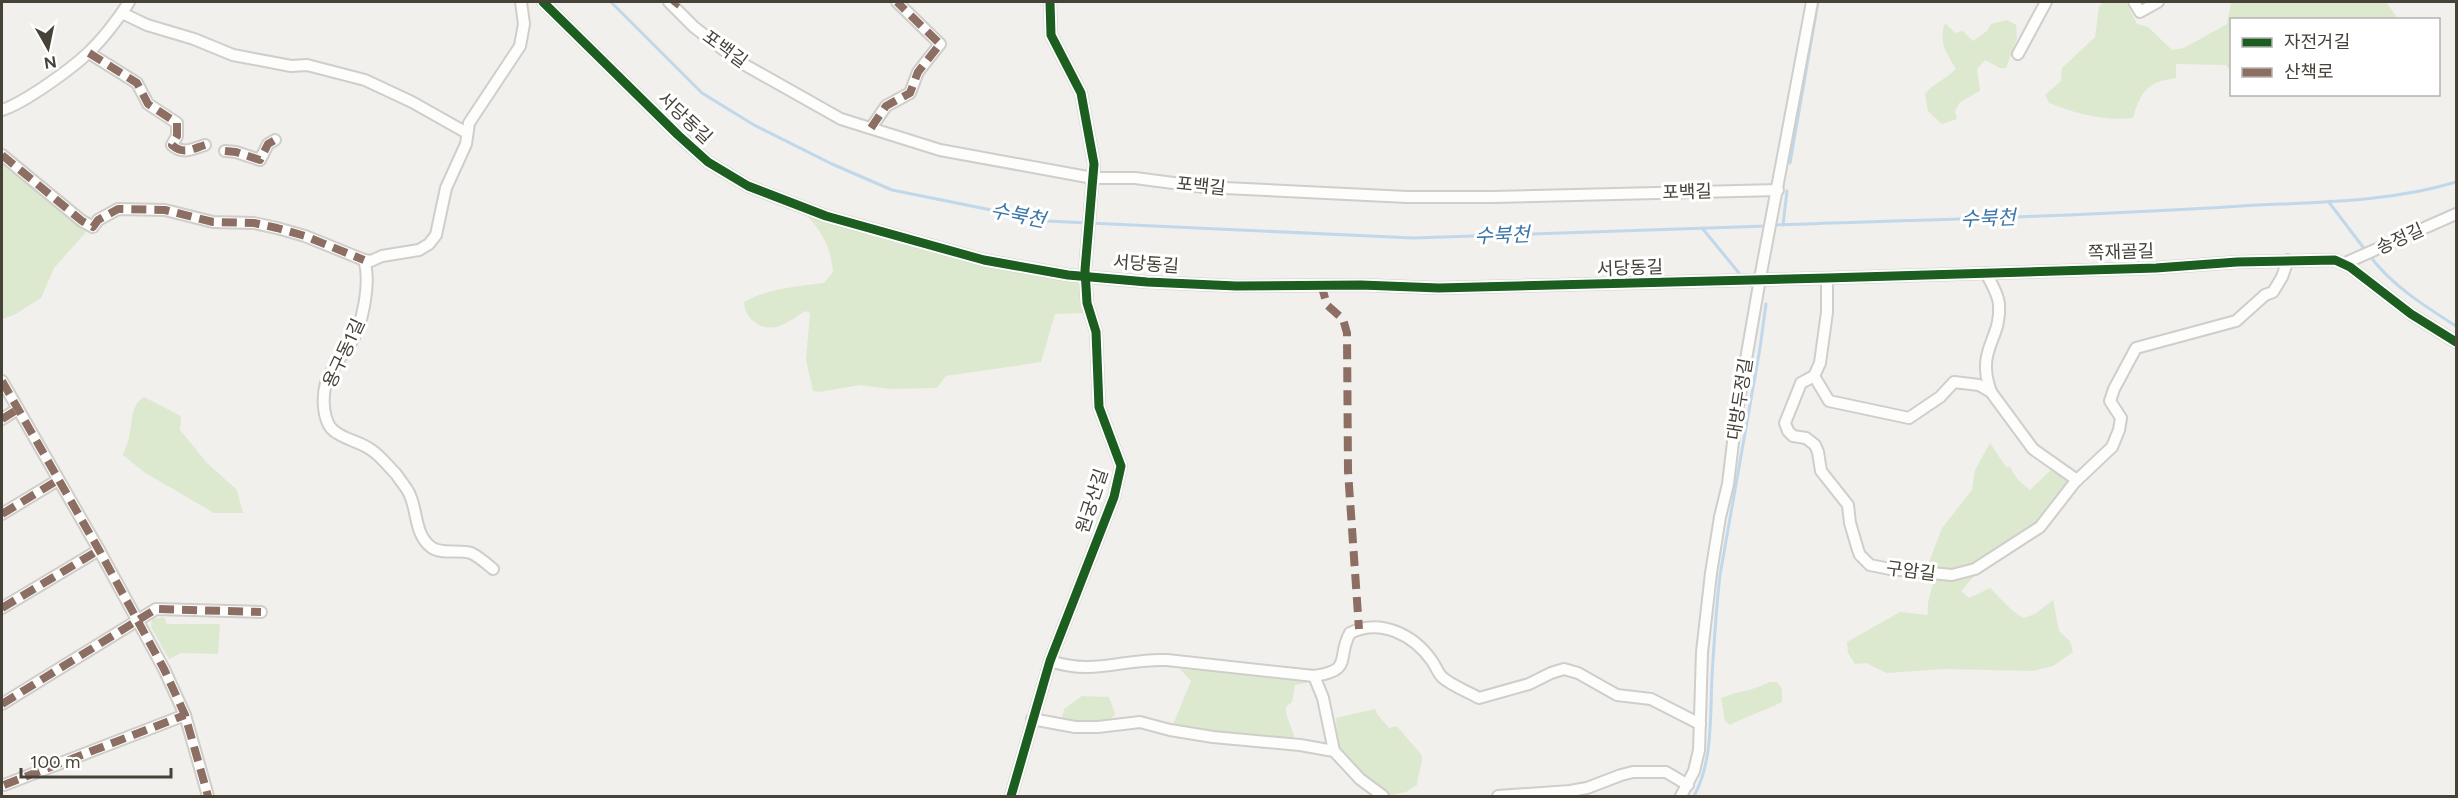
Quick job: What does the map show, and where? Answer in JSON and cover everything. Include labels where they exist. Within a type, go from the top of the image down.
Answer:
[{"type":"street","points":[[2,110],[30,94],[88,53],[129,2]]},
{"type":"street","points":[[2,154],[82,221],[93,227],[98,220],[118,209],[165,210],[213,222],[254,223],[277,228],[305,236],[364,260],[371,261],[382,256],[420,250],[436,235],[446,188],[466,144],[467,133],[475,113],[520,46],[524,24],[521,2]]},
{"type":"street","name":"서당동길","points":[[543,2],[708,162],[748,186],[815,213],[984,260],[1085,273],[1236,286],[1351,285],[1439,288],[1761,276]]},
{"type":"street","points":[[871,128],[886,106],[910,93],[918,72],[940,44],[897,2]]},
{"type":"street","name":"원궁산길","points":[[1011,796],[1050,661],[1114,497],[1121,466],[1099,407],[1096,332],[1087,303],[1085,273],[1094,164],[1083,102],[1077,83],[1051,35],[1050,2]]},
{"type":"street","name":"대방두정길","points":[[1681,796],[1694,771],[1699,750],[1702,652],[1711,573],[1761,276],[1812,2]]},
{"type":"street","points":[[2018,54],[2046,2]]},
{"type":"street","points":[[2134,2],[2140,12],[2158,2]]},
{"type":"street","name":"포백길","points":[[673,3],[694,27],[738,61],[841,119],[940,150],[1093,182],[1135,178],[1204,187],[1407,197],[1778,190]]},
{"type":"street","points":[[122,13],[147,25],[194,39],[233,55],[291,66],[307,65],[365,81],[412,102],[467,133]]},
{"type":"street","points":[[88,53],[137,83],[148,104],[177,123],[177,135],[172,145],[178,150],[184,152],[205,145]]},
{"type":"street","points":[[225,151],[260,160],[268,144],[275,140]]},
{"type":"street","name":"송정길","points":[[2348,262],[2457,214]]},
{"type":"street","name":"용구동1길","points":[[364,260],[366,289],[362,317],[352,342],[340,354],[326,385],[326,417],[334,432],[372,450],[397,476],[409,493],[417,516],[418,530],[424,541],[434,549],[471,553],[493,568]]},
{"type":"street","name":"구암길","points":[[1827,278],[1827,312],[1820,363],[1814,376],[1801,383],[1785,423],[1793,436],[1806,438],[1815,445],[1821,471],[1848,505],[1850,523],[1858,550],[1870,565],[1910,572],[1952,575],[1975,569],[2040,527],[2078,480],[2112,447],[2121,418],[2110,401],[2136,348],[2236,321],[2265,295],[2273,292],[2288,260]]},
{"type":"street","name":"쪽재골길","points":[[1761,276],[1827,278],[2335,260],[2348,262],[2410,314],[2457,342]]},
{"type":"street","points":[[1986,273],[1999,303],[1995,328],[1985,357],[1985,376],[1991,392],[2033,449],[2078,480]]},
{"type":"street","points":[[1814,376],[1830,401],[1909,418],[1940,398],[1954,382],[1979,385],[1991,392]]},
{"type":"street","points":[[2,381],[138,620],[185,715],[208,796]]},
{"type":"street","points":[[2,419],[18,409]]},
{"type":"street","points":[[2,513],[58,480]]},
{"type":"street","points":[[2,608],[99,550]]},
{"type":"street","points":[[2,704],[156,609],[261,612]]},
{"type":"street","points":[[1050,661],[1072,668],[1090,669],[1144,660],[1167,660],[1314,676],[1331,672],[1341,665],[1350,633],[1359,629],[1391,629],[1412,640],[1434,663],[1442,676],[1479,698],[1529,684],[1564,669],[1578,673],[1617,695],[1651,699],[1700,724]]},
{"type":"street","points":[[1314,676],[1323,698],[1334,751],[1360,779],[1383,796]]},
{"type":"street","points":[[4,787],[185,715]]},
{"type":"street","points":[[1032,719],[1075,727],[1140,722],[1170,730],[1214,737],[1300,745],[1334,751]]},
{"type":"street","points":[[1498,796],[1587,788],[1610,778],[1634,772],[1666,772],[1688,785]]},
{"type":"green space","points":[[2103,2],[2126,2],[2137,24],[2148,27],[2172,50],[2184,48],[2227,24],[2231,2],[2386,2],[2396,16],[2394,18],[2230,18],[2230,71],[2226,65],[2176,64],[2176,78],[2158,82],[2147,89],[2139,101],[2133,118],[2111,118],[2090,116],[2059,107],[2049,103],[2045,95],[2061,81],[2062,68],[2095,37],[2099,7]]},
{"type":"green space","points":[[2007,20],[2016,25],[2017,38],[2006,68],[2000,68],[1985,60],[1977,69],[1980,91],[1960,102],[1955,111],[1957,119],[1942,124],[1928,111],[1925,94],[1956,69],[1943,42],[1945,23],[1955,33],[1963,31],[1973,41],[1987,31],[1991,24]]},
{"type":"green space","points":[[2,160],[86,232],[54,268],[41,298],[14,315],[2,319]]},
{"type":"green space","points":[[807,215],[940,255],[1008,270],[1077,281],[1083,289],[1084,313],[1055,314],[1041,362],[946,376],[937,388],[890,389],[860,385],[813,391],[806,360],[810,313],[805,311],[782,325],[766,327],[751,319],[744,302],[773,291],[824,283],[833,272],[825,241]]},
{"type":"green space","points":[[144,397],[181,416],[180,430],[207,463],[237,490],[243,513],[214,513],[144,472],[123,455],[130,435],[134,411]]},
{"type":"green space","points":[[1990,443],[2006,467],[2010,467],[2018,480],[2030,490],[2052,469],[2063,473],[2068,479],[2040,524],[1976,574],[1961,591],[1969,598],[1990,588],[2011,609],[2024,618],[2035,614],[2053,600],[2059,631],[2070,641],[2073,652],[2053,666],[2033,671],[1944,669],[1887,673],[1866,663],[1855,664],[1848,653],[1847,642],[1900,612],[1928,615],[1928,601],[1934,578],[1926,570],[1942,528],[1972,490],[1975,470]]},
{"type":"green space","points":[[164,617],[167,624],[220,624],[218,654],[181,653],[169,659],[151,627],[152,619]]},
{"type":"green space","points":[[1180,669],[1309,678],[1306,683],[1295,685],[1292,702],[1286,707],[1295,741],[1292,743],[1172,727],[1191,681]]},
{"type":"green space","points":[[1769,682],[1777,682],[1782,689],[1782,702],[1730,725],[1725,721],[1721,698]]},
{"type":"green space","points":[[1082,696],[1109,697],[1115,714],[1109,722],[1061,722],[1064,709]]},
{"type":"green space","points":[[1375,709],[1389,728],[1397,726],[1422,756],[1417,785],[1406,792],[1391,795],[1376,788],[1338,751],[1336,718]]},
{"type":"waterway","name":"수북천","points":[[611,2],[702,93],[754,125],[832,164],[892,190],[1046,221],[1413,238],[1767,226]]},
{"type":"waterway","points":[[1790,163],[1818,2]]},
{"type":"waterway","name":"수북천","points":[[1774,225],[2066,215],[2322,202],[2403,194],[2456,182]]},
{"type":"waterway","points":[[1783,225],[1787,191]]},
{"type":"waterway","points":[[2328,201],[2366,251]]},
{"type":"waterway","points":[[1702,228],[1739,273]]},
{"type":"waterway","points":[[2370,256],[2378,267],[2399,286],[2456,326]]},
{"type":"waterway","points":[[1694,796],[1705,769],[1708,754],[1720,575],[1766,304]]},
{"type":"marked path","points":[[674,6],[677,2]]},
{"type":"marked path","points":[[871,128],[886,106],[910,93],[918,72],[940,44],[897,2]]},
{"type":"marked path","points":[[89,53],[137,83],[148,104],[177,123],[177,136],[172,145],[180,150],[205,145]]},
{"type":"marked path","points":[[225,151],[260,160],[268,144],[275,140]]},
{"type":"marked path","points":[[2,155],[82,221],[93,227],[98,220],[118,209],[165,210],[213,222],[254,223],[277,228],[305,236],[364,260]]},
{"type":"marked path","points":[[1321,284],[1327,305],[1343,319],[1347,333],[1348,471],[1359,629]]},
{"type":"marked path","points":[[2,381],[164,669],[185,715],[208,796]]},
{"type":"marked path","points":[[2,419],[18,409]]},
{"type":"marked path","points":[[2,514],[58,480]]},
{"type":"marked path","points":[[2,608],[99,550]]},
{"type":"marked path","points":[[2,704],[156,609],[261,612]]},
{"type":"marked path","points":[[4,785],[185,715]]},
{"type":"cycle path","points":[[543,2],[708,162],[748,186],[826,216],[984,260],[1068,275],[1147,282],[1236,286],[1361,285],[1439,288],[2156,268],[2237,262],[2335,260],[2350,267],[2411,314],[2456,342]]},
{"type":"cycle path","points":[[1011,796],[1050,661],[1114,497],[1121,466],[1099,407],[1096,332],[1087,303],[1085,270],[1094,164],[1081,93],[1051,35],[1050,2]]}]
